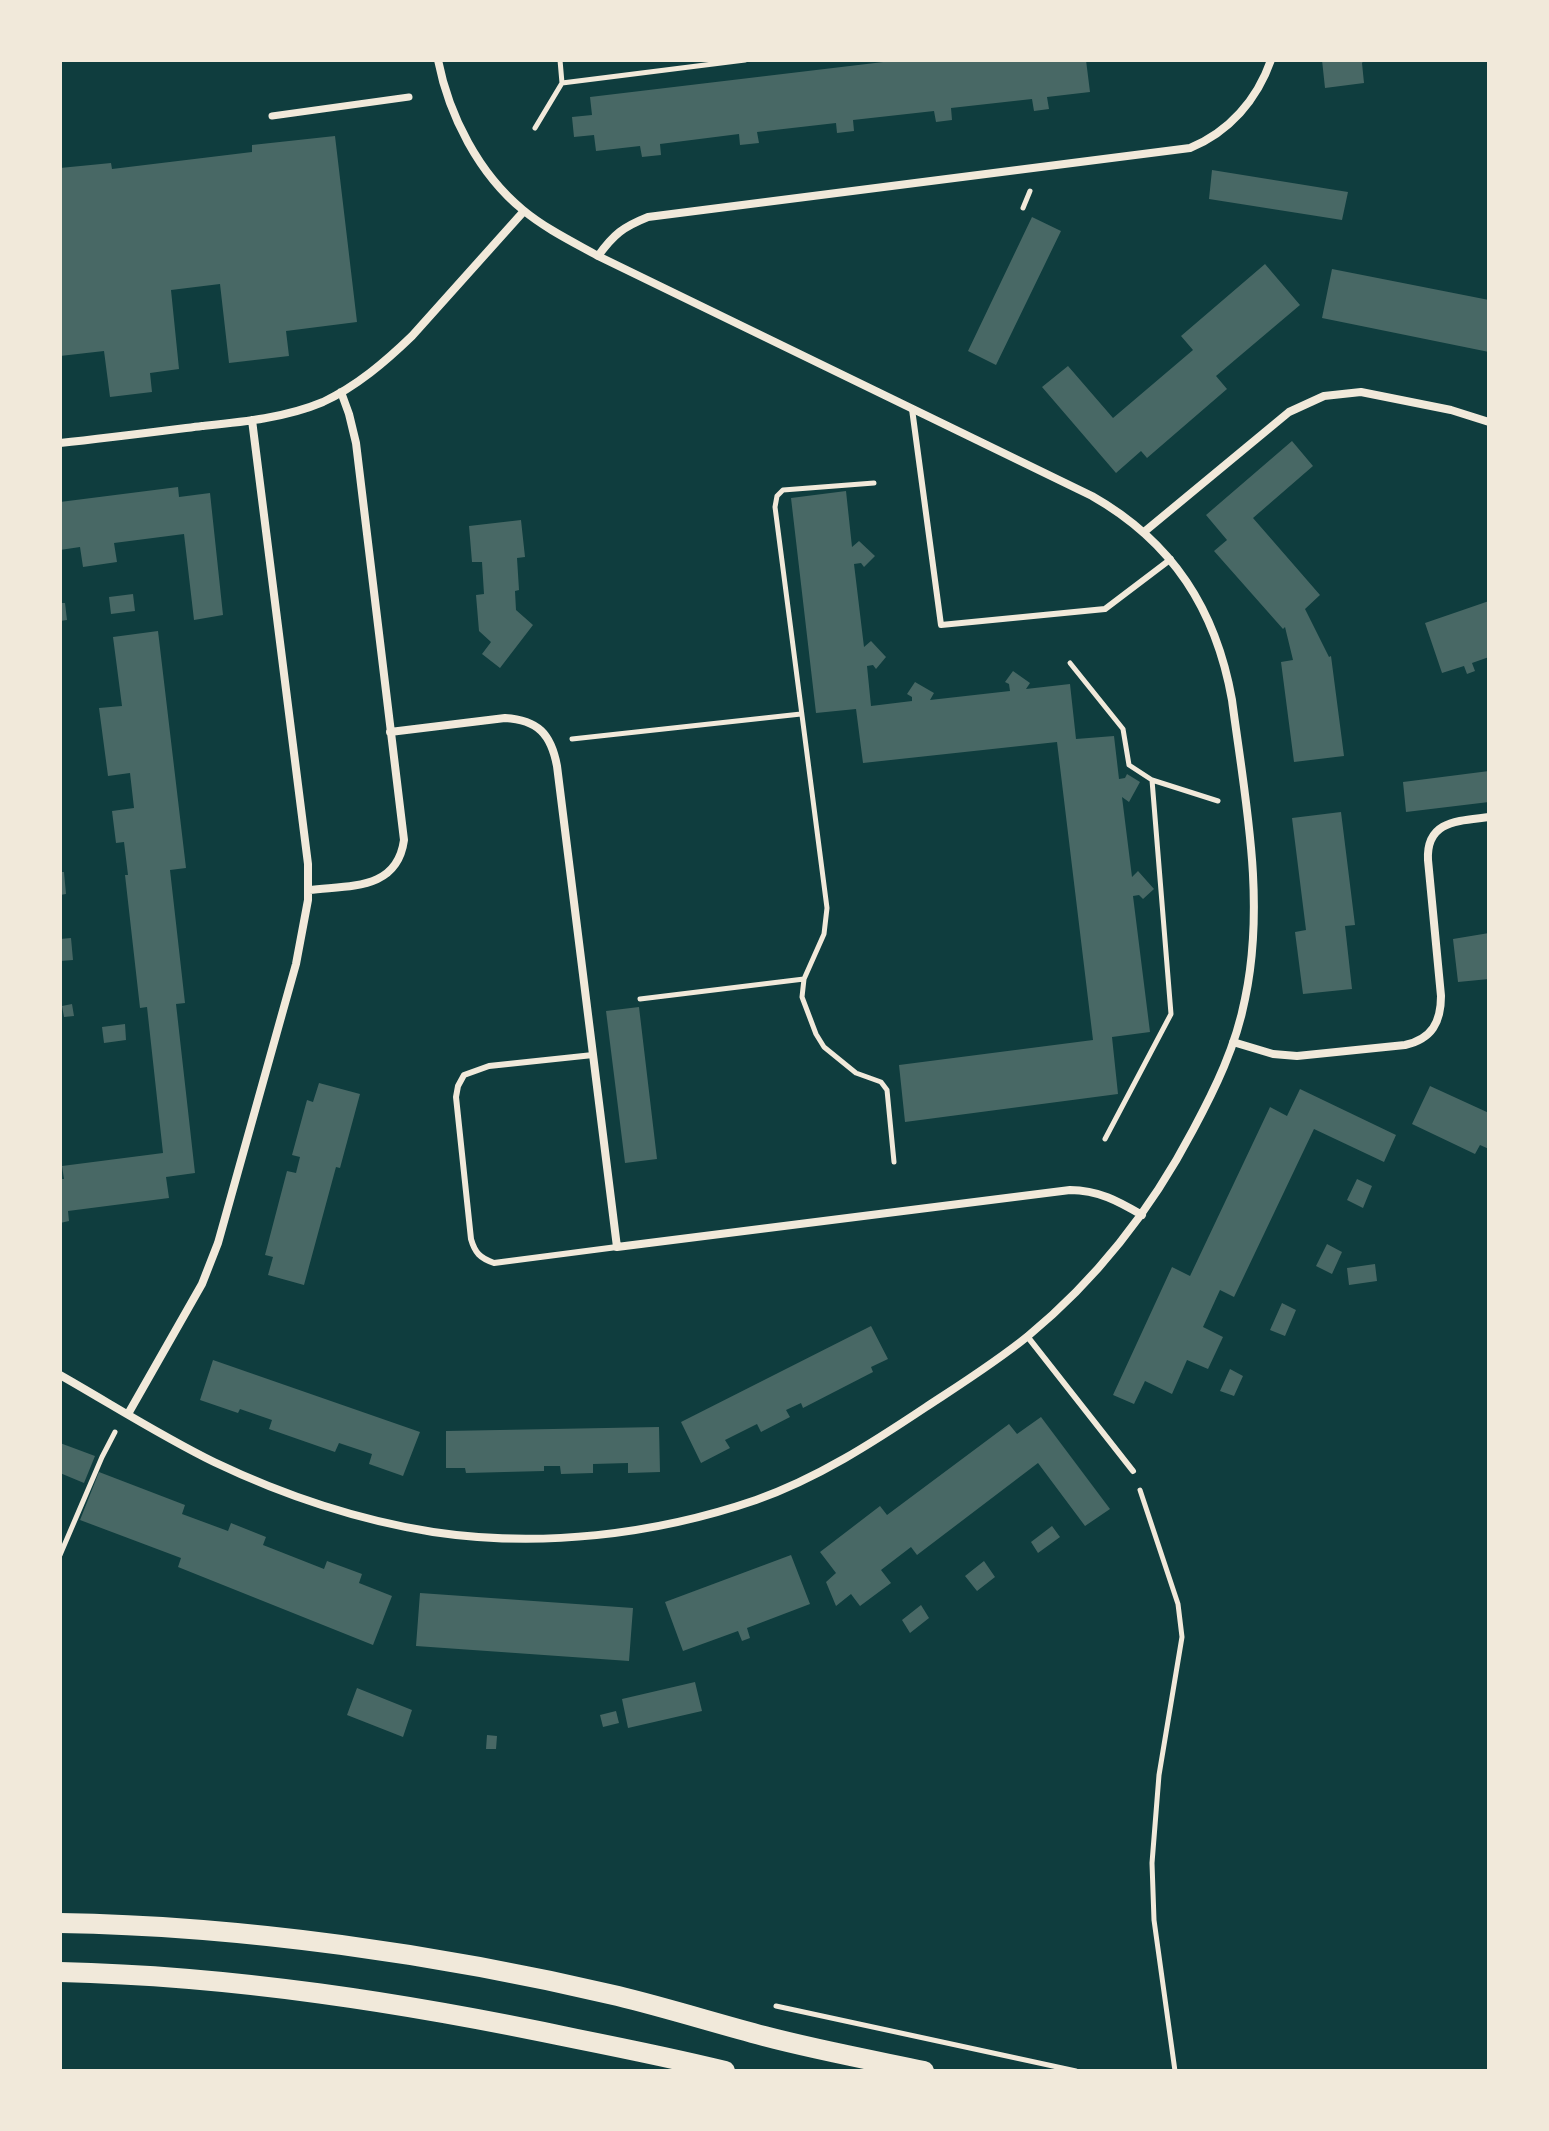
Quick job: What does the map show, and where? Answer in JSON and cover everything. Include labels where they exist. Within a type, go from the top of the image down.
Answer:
[{"type":"main road","points":[[60,1923],[136,1925],[239,1934],[419,1958],[615,1995],[764,2036],[924,2071]]},
{"type":"main road","points":[[60,1972],[197,1980],[374,2001],[513,2025],[725,2071]]},
{"type":"street","points":[[60,1375],[217,1463],[348,1513],[403,1526],[463,1535],[522,1538],[583,1536],[700,1517],[757,1499],[841,1462],[973,1376],[1027,1336],[1094,1274],[1142,1215],[1201,1116],[1215,1089],[1246,999],[1255,895],[1252,851],[1228,678],[1215,633],[1193,590],[1171,559],[1144,532],[1092,496],[598,256],[524,211],[497,184],[468,140],[445,89],[438,60]]},
{"type":"street","points":[[598,256],[621,229],[648,217],[1190,148],[1208,141],[1238,116],[1262,83],[1271,60]]},
{"type":"street","points":[[272,116],[409,97]]},
{"type":"street","points":[[60,443],[252,420],[303,409],[341,392],[374,370],[412,336],[524,211]]},
{"type":"street","points":[[309,890],[376,880],[390,871],[400,857],[404,840],[356,443],[341,392]]},
{"type":"street","points":[[1144,532],[1277,421],[1298,407],[1324,396],[1361,392],[1451,410],[1489,422]]},
{"type":"street","points":[[128,1414],[202,1284],[218,1243],[296,964],[309,890],[252,420]]},
{"type":"street","points":[[390,732],[505,718],[532,724],[547,736],[552,745],[617,1247],[1070,1190],[1102,1194],[1142,1215]]},
{"type":"street","points":[[1233,1042],[1273,1054],[1297,1056],[1405,1045],[1426,1037],[1436,1024],[1441,1006],[1428,851],[1434,834],[1444,825],[1489,817]]},
{"type":"lane","points":[[912,409],[941,625],[1105,609],[1171,559]]},
{"type":"lane","points":[[593,1055],[489,1066],[464,1075],[456,1097],[471,1239],[475,1252],[482,1259],[494,1263],[617,1247]]},
{"type":"lane","points":[[1027,1336],[1133,1471]]},
{"type":"path","points":[[535,128],[562,83],[560,60]]},
{"type":"path","points":[[562,83],[745,60]]},
{"type":"path","points":[[874,483],[783,490],[777,496],[775,507],[827,908],[824,934],[804,979],[802,997],[824,1047],[856,1073],[881,1082],[887,1090],[894,1162]]},
{"type":"path","points":[[1070,663],[1123,729],[1129,765],[1152,780],[1218,801]]},
{"type":"path","points":[[572,739],[801,714]]},
{"type":"path","points":[[1105,1139],[1171,1014],[1152,780]]},
{"type":"path","points":[[640,999],[804,979]]},
{"type":"path","points":[[60,1555],[108,1443],[128,1414]]},
{"type":"path","points":[[1133,1471],[1178,1604],[1182,1628],[1180,1658],[1159,1775],[1152,1863],[1154,1920],[1175,2071]]},
{"type":"building","points":[[900,60],[1086,60],[1090,92],[1047,97],[1049,109],[1034,111],[1032,99],[951,108],[952,120],[936,122],[934,111],[853,120],[854,131],[837,133],[836,123],[757,132],[759,143],[740,145],[739,134],[660,144],[661,155],[642,157],[640,146],[596,151],[594,135],[574,137],[572,117],[592,115],[590,97]]},
{"type":"building","points":[[1322,60],[1364,60],[1364,83],[1325,88]]},
{"type":"building","points":[[335,136],[357,322],[286,331],[289,356],[229,363],[220,284],[171,290],[179,369],[150,373],[152,392],[110,397],[104,351],[60,356],[60,168],[111,163],[112,169],[252,152],[252,145]]},
{"type":"building","points":[[1212,170],[1348,192],[1342,220],[1209,199]]},
{"type":"building","points":[[1032,217],[1061,231],[996,365],[968,351]]},
{"type":"building","points":[[1265,264],[1300,305],[1216,376],[1227,389],[1147,458],[1141,451],[1116,473],[1042,387],[1068,366],[1113,418],[1193,350],[1181,336]]},
{"type":"building","points":[[1332,269],[1489,300],[1489,352],[1322,318]]},
{"type":"building","points":[[1292,441],[1313,466],[1253,518],[1320,595],[1305,609],[1331,656],[1344,756],[1294,762],[1281,662],[1293,660],[1285,627],[1283,629],[1214,551],[1227,540],[1206,515]]},
{"type":"building","points":[[178,487],[179,497],[210,493],[223,615],[194,620],[184,534],[114,543],[117,562],[83,567],[80,547],[60,550],[60,502]]},
{"type":"building","points":[[846,491],[852,547],[859,541],[875,556],[864,567],[861,563],[854,564],[864,647],[871,641],[886,657],[876,669],[873,665],[867,666],[871,706],[912,701],[907,694],[915,682],[934,693],[930,700],[1010,691],[1009,684],[1005,682],[1013,671],[1030,683],[1026,689],[1070,684],[1076,739],[1114,736],[1119,779],[1127,774],[1140,782],[1129,802],[1122,797],[1132,877],[1138,871],[1154,889],[1143,899],[1139,895],[1133,896],[1150,1032],[1112,1037],[1118,1094],[905,1122],[899,1065],[1093,1040],[1057,742],[863,763],[856,709],[816,713],[791,498]]},
{"type":"building","points":[[521,520],[525,557],[517,558],[519,590],[515,591],[516,610],[533,625],[500,668],[482,654],[491,642],[479,631],[476,595],[484,594],[482,562],[472,562],[469,526]]},
{"type":"building","points":[[133,594],[135,611],[111,614],[109,597]]},
{"type":"building","points":[[1489,601],[1489,657],[1472,663],[1475,671],[1467,674],[1464,666],[1442,673],[1425,623]]},
{"type":"building","points":[[60,603],[65,603],[67,620],[60,621]]},
{"type":"building","points":[[158,631],[186,868],[170,870],[185,1003],[176,1004],[195,1173],[166,1177],[169,1198],[68,1211],[69,1221],[60,1223],[60,1179],[64,1179],[62,1166],[163,1153],[147,1007],[140,1008],[124,842],[116,843],[112,811],[134,808],[130,773],[108,776],[99,708],[122,706],[113,637]]},
{"type":"building","points":[[1489,771],[1489,802],[1406,812],[1403,782]]},
{"type":"building","points":[[1341,812],[1355,925],[1345,926],[1352,989],[1303,994],[1295,932],[1306,930],[1292,818]]},
{"type":"building","points":[[60,872],[64,872],[66,894],[60,895]]},
{"type":"building","points":[[1489,933],[1489,979],[1458,982],[1453,939]]},
{"type":"building","points":[[71,938],[73,960],[60,961],[60,939]]},
{"type":"building","points":[[72,1004],[74,1016],[64,1017],[62,1006]]},
{"type":"building","points":[[639,1007],[657,1159],[625,1163],[606,1011]]},
{"type":"building","points":[[125,1024],[126,1040],[104,1043],[102,1027]]},
{"type":"building","points":[[319,1083],[360,1094],[340,1168],[336,1167],[304,1285],[268,1275],[273,1257],[265,1255],[287,1171],[296,1173],[300,1157],[292,1155],[307,1100],[313,1102]]},
{"type":"building","points":[[1430,1086],[1489,1113],[1489,1149],[1480,1145],[1475,1154],[1412,1124]]},
{"type":"building","points":[[1300,1089],[1396,1135],[1384,1162],[1314,1129],[1234,1297],[1220,1290],[1203,1327],[1223,1337],[1208,1369],[1187,1360],[1172,1394],[1145,1381],[1134,1404],[1113,1395],[1172,1267],[1190,1276],[1270,1107],[1287,1116]]},
{"type":"building","points":[[1357,1179],[1372,1186],[1363,1208],[1347,1200]]},
{"type":"building","points":[[1327,1244],[1342,1252],[1332,1274],[1316,1266]]},
{"type":"building","points":[[1375,1264],[1377,1281],[1349,1285],[1347,1268]]},
{"type":"building","points":[[1282,1303],[1296,1310],[1285,1336],[1270,1330]]},
{"type":"building","points":[[871,1326],[888,1359],[871,1367],[873,1372],[803,1408],[801,1403],[786,1410],[790,1417],[761,1432],[757,1424],[725,1440],[730,1448],[701,1463],[681,1422]]},
{"type":"building","points":[[213,1360],[420,1432],[403,1476],[369,1464],[372,1454],[339,1443],[335,1452],[269,1429],[272,1420],[200,1400]]},
{"type":"building","points":[[1230,1369],[1243,1376],[1234,1396],[1220,1391]]},
{"type":"building","points":[[1041,1417],[1110,1509],[1085,1526],[1038,1463],[917,1555],[911,1547],[881,1570],[891,1583],[860,1606],[851,1594],[836,1606],[826,1582],[836,1573],[820,1552],[880,1506],[887,1515],[1009,1424],[1017,1434]]},
{"type":"building","points":[[659,1427],[660,1472],[628,1473],[628,1463],[593,1464],[593,1473],[561,1474],[560,1466],[544,1466],[544,1471],[466,1473],[465,1468],[446,1468],[446,1431]]},
{"type":"building","points":[[60,1443],[95,1456],[84,1483],[60,1473]]},
{"type":"building","points":[[99,1472],[185,1505],[182,1514],[228,1531],[231,1523],[266,1537],[263,1545],[324,1569],[327,1561],[362,1574],[359,1583],[392,1596],[373,1645],[178,1567],[181,1558],[80,1520]]},
{"type":"building","points":[[1052,1526],[1060,1537],[1038,1553],[1031,1542]]},
{"type":"building","points":[[791,1555],[810,1604],[747,1628],[750,1638],[742,1641],[738,1631],[683,1651],[665,1602]]},
{"type":"building","points":[[984,1561],[995,1577],[977,1591],[965,1576]]},
{"type":"building","points":[[420,1593],[633,1608],[629,1661],[416,1646]]},
{"type":"building","points":[[921,1605],[929,1618],[910,1633],[902,1620]]},
{"type":"building","points":[[695,1682],[702,1711],[628,1728],[622,1699]]},
{"type":"building","points":[[357,1688],[412,1710],[403,1737],[347,1715]]},
{"type":"building","points":[[616,1711],[619,1723],[603,1727],[600,1715]]},
{"type":"building","points":[[487,1735],[497,1736],[496,1749],[486,1749]]}]
